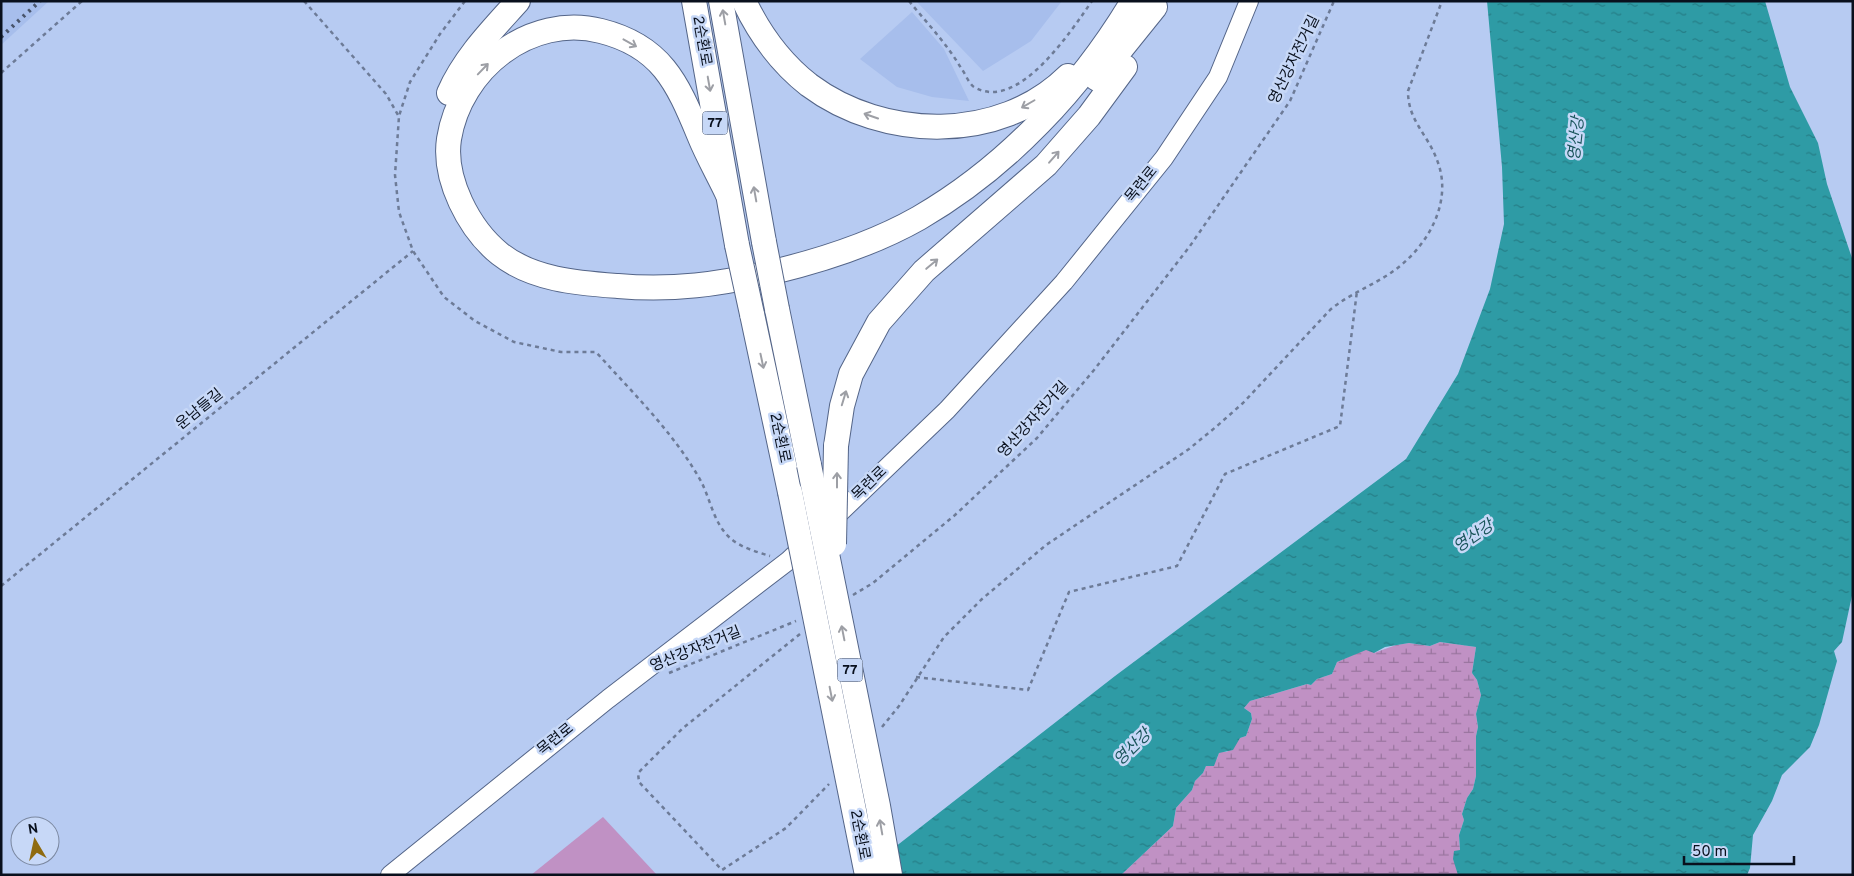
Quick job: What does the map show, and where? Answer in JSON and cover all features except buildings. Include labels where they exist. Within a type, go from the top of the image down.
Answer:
[{"type":"highway","points":[[518,1],[478,46],[458,73],[437,126],[434,161],[442,193],[451,216],[462,234],[488,266],[526,284],[560,294],[645,301],[727,295],[800,278],[838,268],[872,255],[921,230],[981,190],[1026,154],[1082,97],[1157,4]]},
{"type":"highway","name":"2순환로","points":[[694,1],[737,245],[790,492],[867,875]]},
{"type":"highway","name":"2순환로","points":[[721,1],[764,242],[890,875]]},
{"type":"highway","points":[[744,1],[762,34],[786,64],[808,84],[826,96],[860,112],[893,124],[956,127],[1017,110],[1055,88],[1118,27]]},
{"type":"highway","points":[[727,194],[699,136],[689,107],[671,74],[648,53],[625,40],[600,31],[570,27],[555,29],[514,43],[493,59],[470,82],[456,112],[449,140],[449,156],[457,195],[479,233],[502,255],[529,270],[562,280],[656,290],[715,285],[806,264],[847,251],[918,219],[957,194],[1047,117],[1118,27],[1133,1]]},
{"type":"highway","points":[[832,581],[836,446],[842,406],[851,374],[879,322],[924,271],[1046,165],[1089,116],[1129,61],[1157,4]]},
{"type":"street","name":"목련로","points":[[390,875],[608,699],[788,561],[947,410],[1064,282],[1164,158],[1218,77],[1249,1]]},
{"type":"path","points":[[1,73],[82,1]]},
{"type":"path","points":[[304,1],[386,94],[398,116]]},
{"type":"path","points":[[465,1],[440,34],[410,82],[398,116],[396,175],[399,212],[413,251],[444,297],[475,321],[514,342],[561,352],[596,352],[668,432],[699,478],[714,515],[729,538],[753,551],[788,561]]},
{"type":"path","points":[[909,1],[955,57],[972,86],[991,93],[1009,88],[1038,70],[1092,1]]},
{"type":"path","name":"영산강자전거길","points":[[851,596],[873,583],[956,515],[1037,438],[1094,370],[1190,246],[1290,101],[1334,1]]},
{"type":"path","points":[[878,733],[899,706],[916,677],[944,637],[982,599],[1046,545],[1203,438],[1243,404],[1330,310],[1357,291],[1392,272],[1422,243],[1436,220],[1441,205],[1442,184],[1438,161],[1414,121],[1408,104],[1408,91],[1442,1]]},
{"type":"path","name":"운남들길","points":[[1,586],[413,251]]},
{"type":"path","points":[[916,677],[1028,690],[1069,592],[1177,566],[1225,474],[1340,426],[1357,291]]},
{"type":"path","name":"영산강자전거길","points":[[662,676],[799,620]]},
{"type":"path","points":[[805,629],[683,728],[638,773],[639,782],[722,870],[786,828],[832,780]]},
{"type":"shaded area","points":[[1,1],[49,1],[1,45]]},
{"type":"shaded area","points":[[916,1],[1062,1],[1031,41],[983,71]]},
{"type":"shaded area","points":[[912,12],[944,49],[969,101],[932,97],[897,87],[860,59]]},
{"type":"green space","points":[[1440,642],[1476,647],[1472,673],[1477,680],[1481,695],[1476,714],[1478,727],[1476,736],[1476,776],[1473,789],[1467,798],[1462,814],[1464,820],[1459,835],[1460,851],[1454,851],[1458,875],[1121,875],[1173,826],[1176,808],[1192,790],[1195,781],[1203,773],[1206,766],[1217,759],[1219,752],[1227,752],[1240,738],[1246,736],[1252,719],[1251,713],[1244,708],[1250,701],[1307,684],[1311,685],[1317,679],[1332,674],[1337,662],[1366,649],[1374,653],[1396,645],[1409,643],[1430,646]]},
{"type":"green space","points":[[603,817],[657,875],[531,875]]},
{"type":"water","name":"영산강","points":[[1487,1],[1765,1],[1790,87],[1818,143],[1827,184],[1853,261],[1853,591],[1842,642],[1834,651],[1837,661],[1819,725],[1810,747],[1782,775],[1772,801],[1753,835],[1750,868],[1747,875],[1458,875],[1453,859],[1454,851],[1460,850],[1459,835],[1464,820],[1462,814],[1467,798],[1473,789],[1476,776],[1476,736],[1478,727],[1476,714],[1481,695],[1477,680],[1472,673],[1476,647],[1440,642],[1430,646],[1409,643],[1385,647],[1374,653],[1366,650],[1337,662],[1332,674],[1317,679],[1311,685],[1307,684],[1250,701],[1244,708],[1251,713],[1252,719],[1246,736],[1240,738],[1233,750],[1219,753],[1214,766],[1206,766],[1203,773],[1195,781],[1192,790],[1176,808],[1173,826],[1121,875],[859,875],[1115,676],[1406,459],[1458,374],[1490,289],[1504,224],[1502,167]]},
{"type":"railway","points":[[1,37],[40,1]]}]
